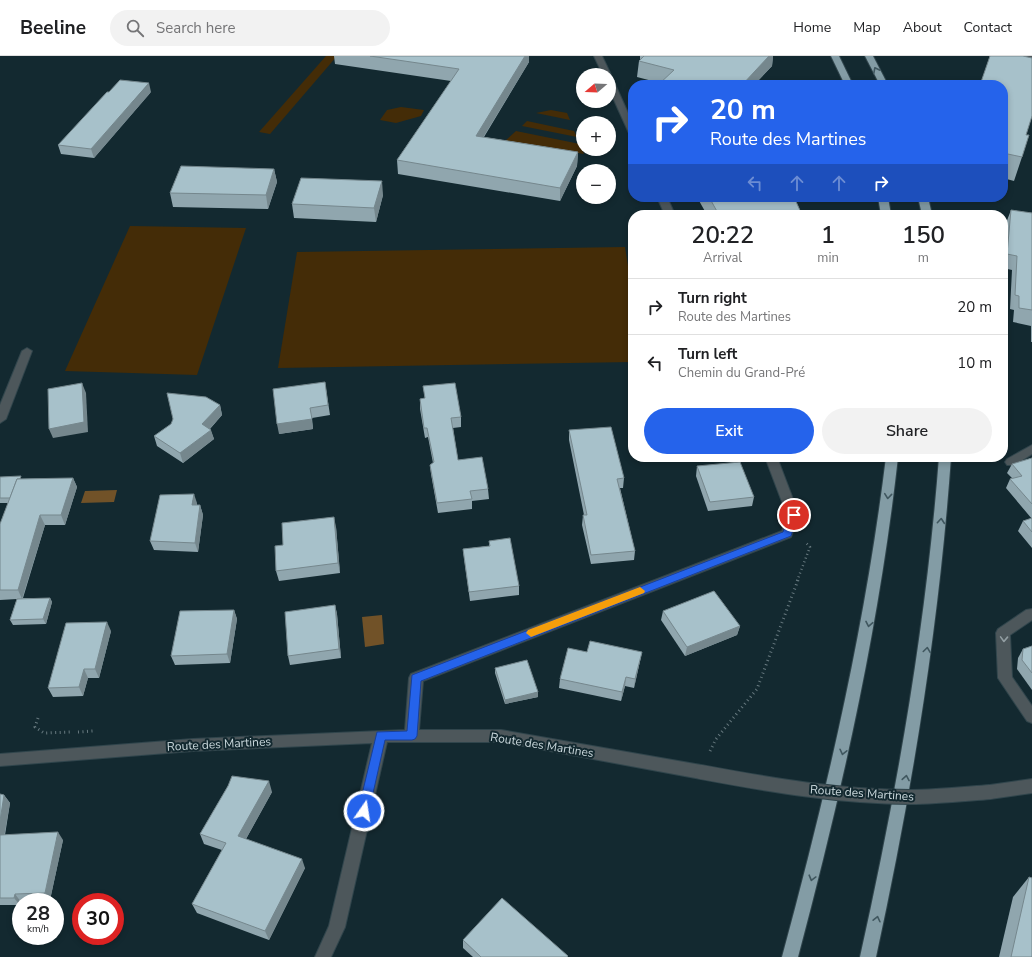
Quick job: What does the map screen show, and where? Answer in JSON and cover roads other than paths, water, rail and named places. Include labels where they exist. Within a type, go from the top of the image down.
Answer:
[{"type":"highway","points":[[835,56],[847,80]]},
{"type":"highway","points":[[869,56],[881,80]]},
{"type":"highway","points":[[790,957],[825,829],[859,680],[881,552],[891,462]]},
{"type":"highway","points":[[868,957],[892,852],[921,694],[937,567],[945,462]]},
{"type":"street","points":[[598,56],[604,68]]},
{"type":"street","points":[[616,95],[628,122]]},
{"type":"street","points":[[0,419],[27,351]]},
{"type":"street","points":[[1011,462],[1032,448]]},
{"type":"street","points":[[412,736],[416,678],[787,534],[794,515],[773,462]]},
{"type":"street","points":[[1032,613],[1003,633],[1005,678],[1032,716]]},
{"type":"street","points":[[323,957],[337,927],[381,736]]},
{"type":"street","name":"Route des Martines","points":[[0,760],[193,744],[381,736],[501,736],[766,784],[845,794],[922,797],[990,792],[1032,786]]}]
